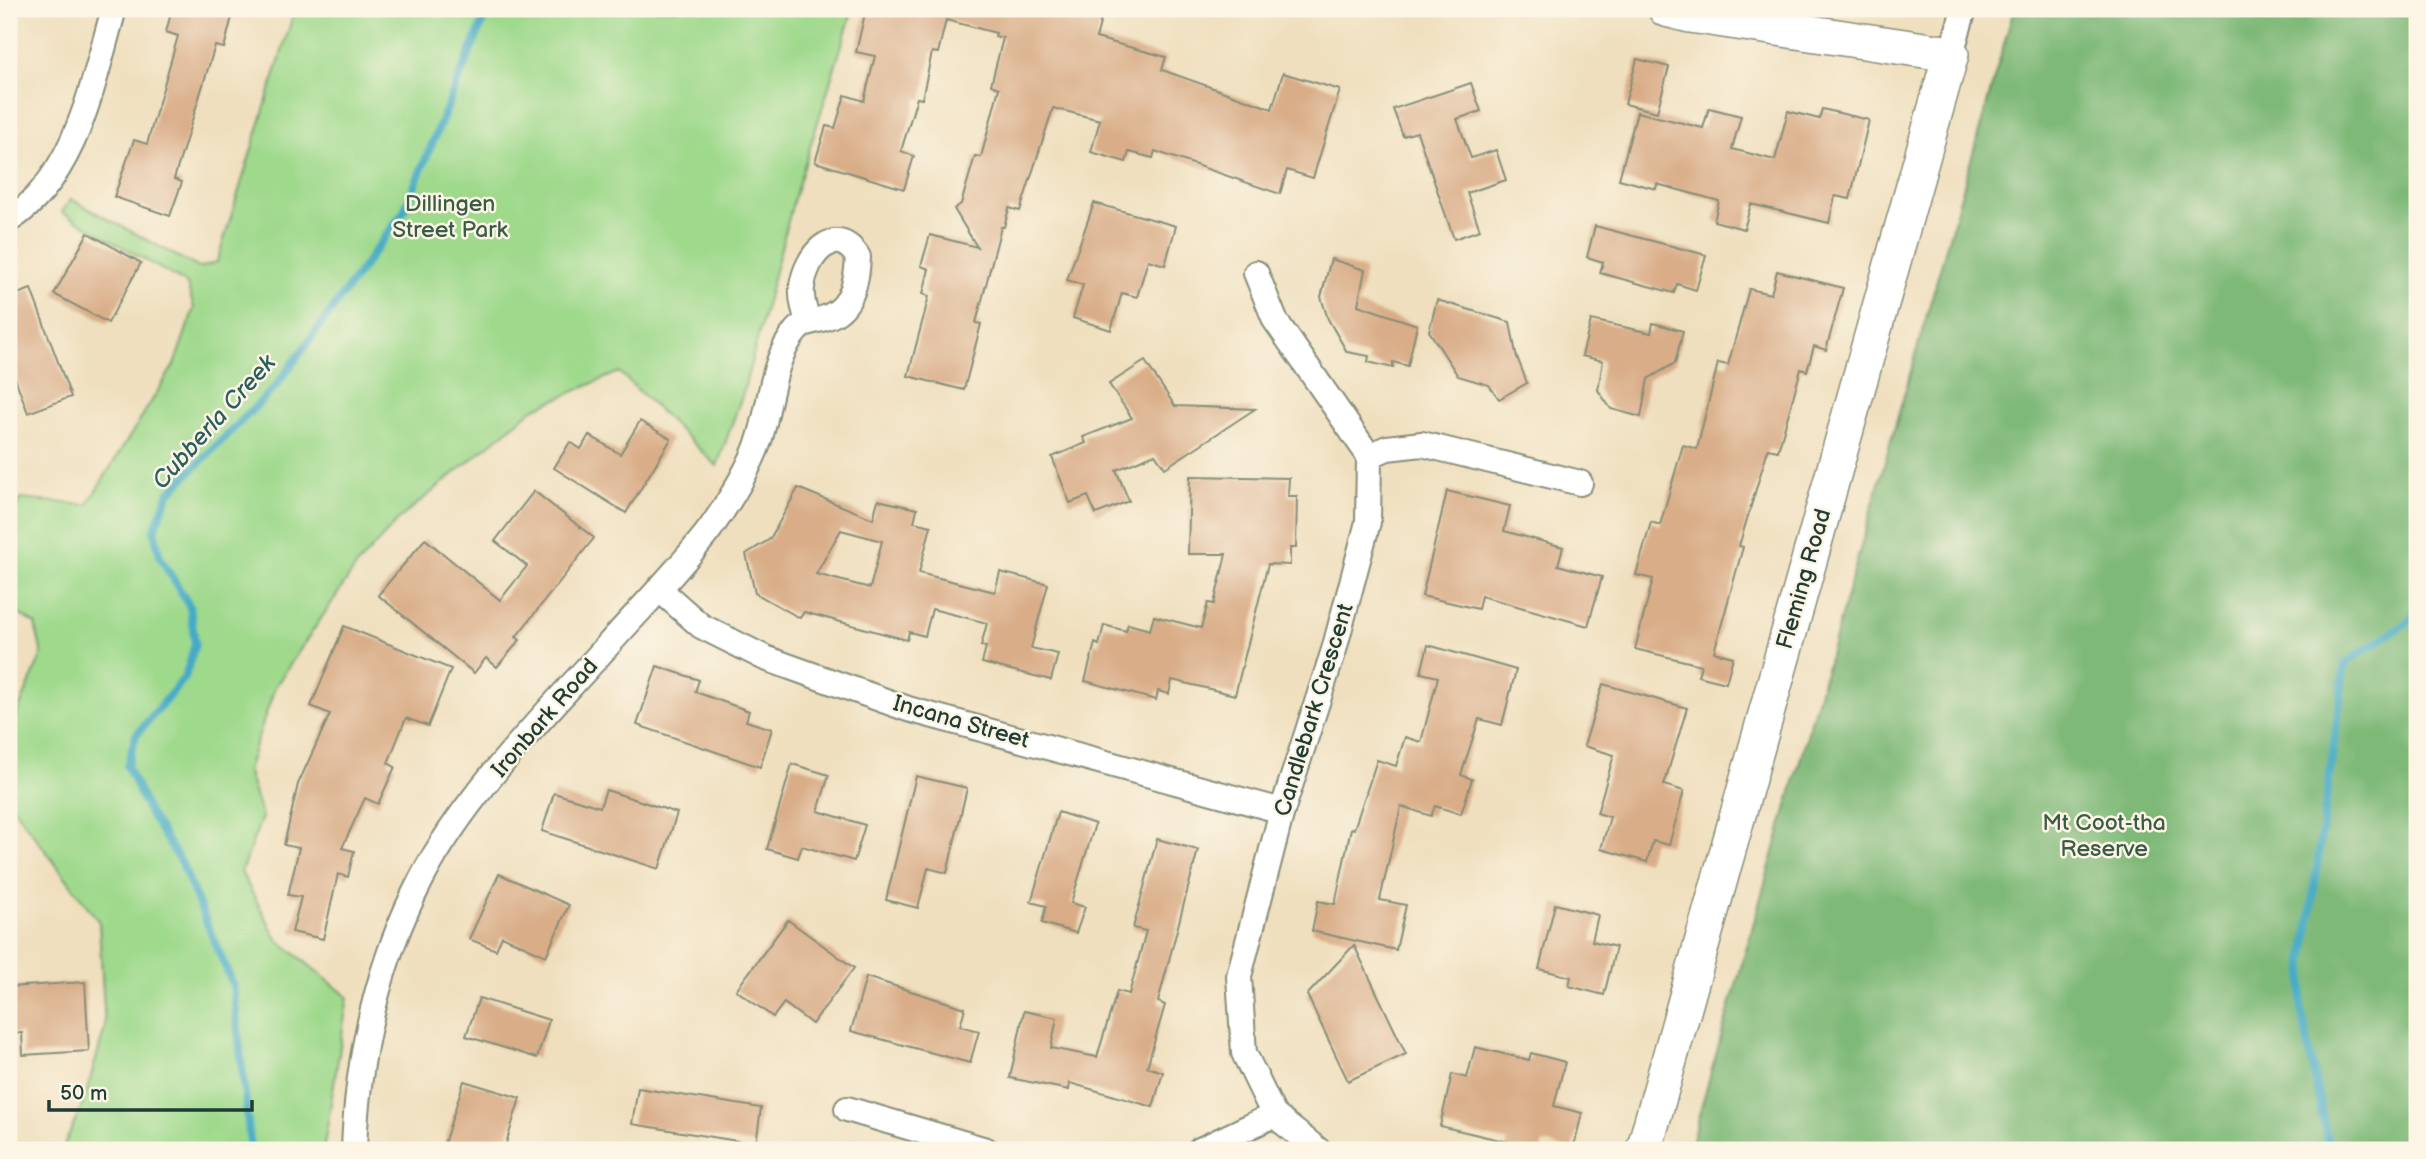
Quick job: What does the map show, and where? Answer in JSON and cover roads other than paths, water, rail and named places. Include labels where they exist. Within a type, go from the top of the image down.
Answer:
[{"type":"street","points":[[9,220],[23,211],[60,168],[89,99],[114,9]]},
{"type":"street","points":[[1666,9],[1690,15],[1951,54]]},
{"type":"street","name":"Fleming Road","points":[[1644,1150],[1964,9]]},
{"type":"street","points":[[1256,273],[1275,320],[1369,456],[1387,448],[1422,444],[1580,483]]},
{"type":"street","name":"Ironbark Road","points":[[354,1150],[362,1060],[376,996],[394,940],[422,878],[457,822],[528,735],[708,531],[735,492],[759,442],[780,359],[790,338],[808,320]]},
{"type":"street","name":"Candlebark Crescent","points":[[1318,1150],[1274,1115],[1244,1053],[1239,976],[1282,811],[1334,650],[1368,522],[1369,456]]},
{"type":"street","name":"Incana Street","points":[[659,589],[701,626],[765,658],[908,709],[1282,811]]},
{"type":"street","points":[[847,1109],[986,1150]]},
{"type":"street","points":[[1199,1150],[1274,1115]]},
{"type":"waterway","name":"Cubberla Creek","points":[[251,1150],[233,985],[181,862],[149,813],[127,766],[136,735],[185,677],[195,644],[190,607],[160,557],[154,530],[169,493],[276,386],[404,211],[488,9]]},
{"type":"waterway","points":[[2329,1150],[2301,1008],[2304,961],[2345,663],[2411,620],[2417,607]]},
{"type":"park label","name":"Dillingen Street Park","points":[[450,217]]},
{"type":"park label","name":"Mt Coot-tha Reserve","points":[[2104,836]]}]
